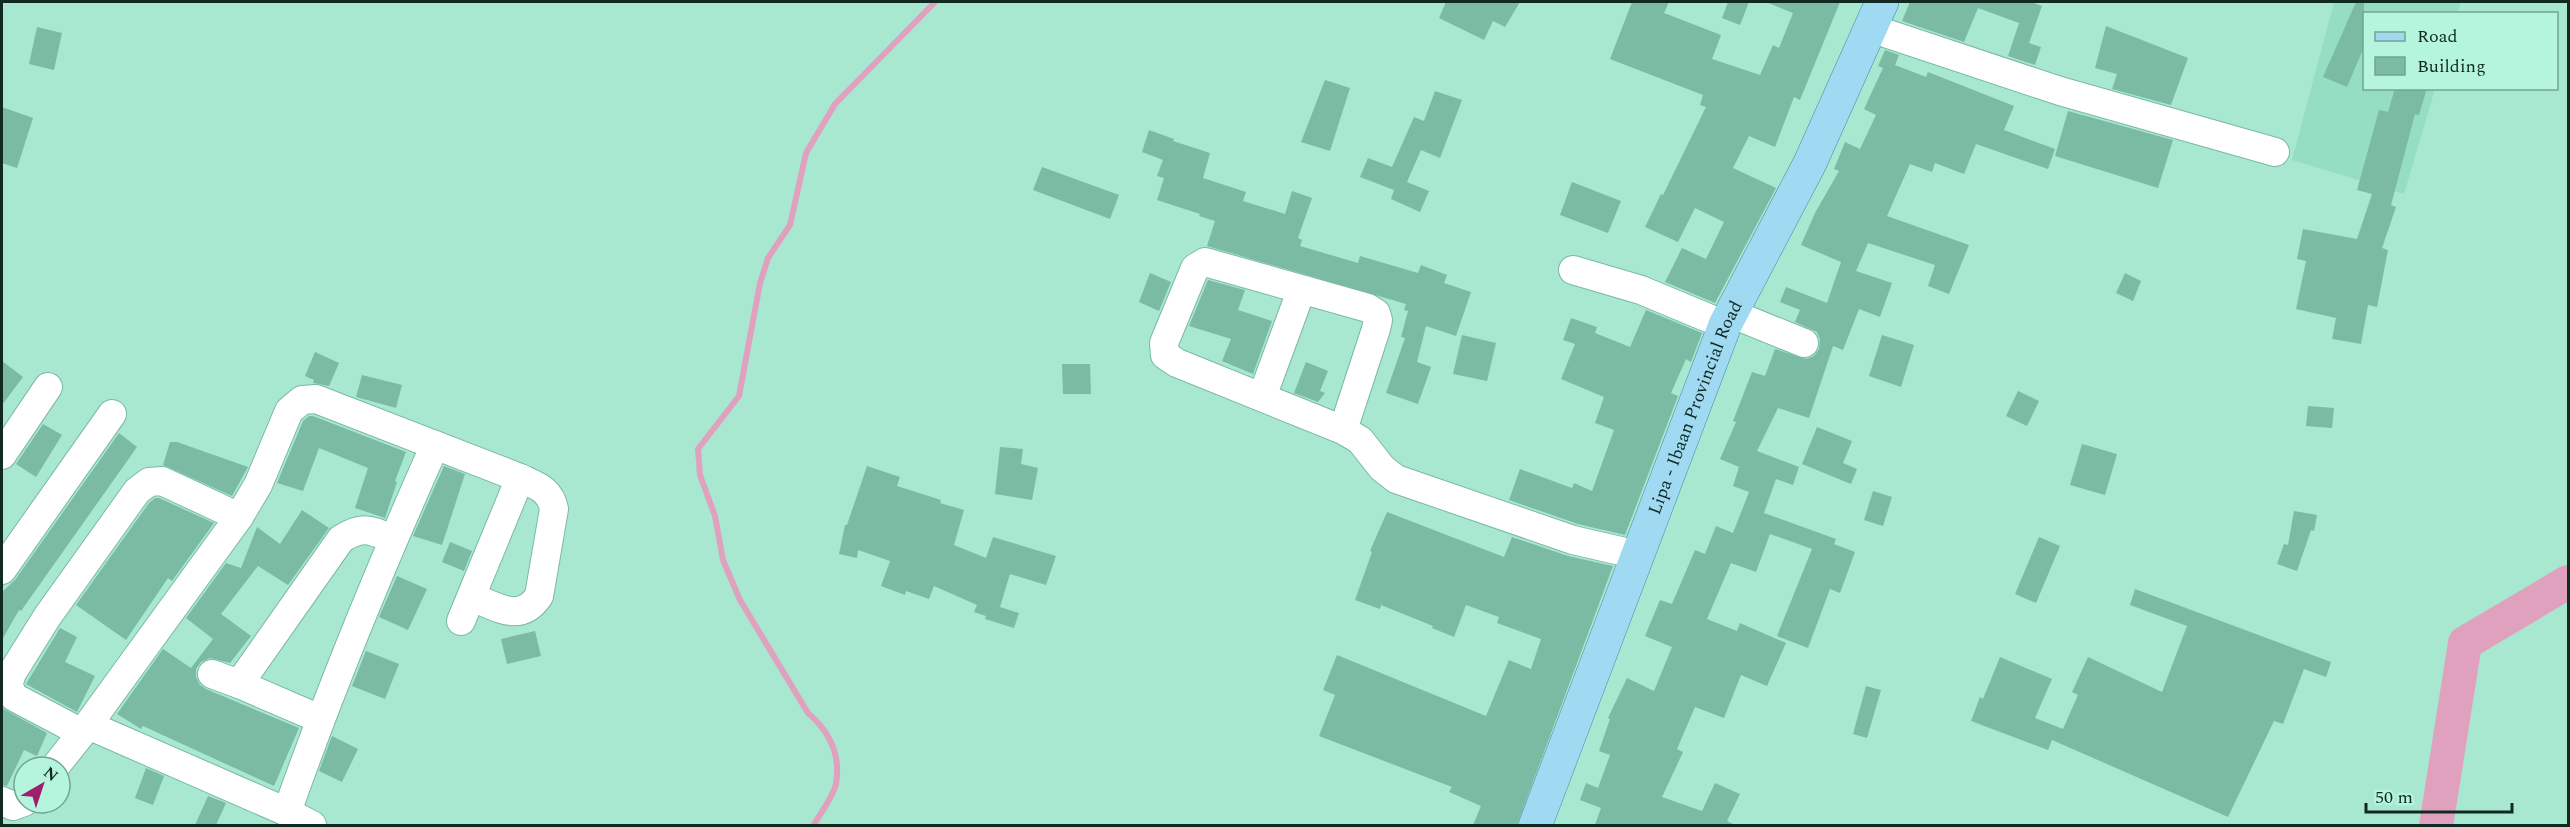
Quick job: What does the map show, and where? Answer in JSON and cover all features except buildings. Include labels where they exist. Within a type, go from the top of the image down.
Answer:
[{"type":"main road","name":"Lipa - Ibaan Provincial Road","points":[[1535,825],[1728,319],[1810,164],[1876,15]]},
{"type":"street","points":[[1876,15],[2060,91],[2275,152]]},
{"type":"street","points":[[1343,430],[1376,328],[1378,320],[1376,313],[1368,308],[1300,291],[1205,262],[1200,263],[1164,343],[1165,355],[1177,363],[1343,430],[1360,440],[1382,468],[1396,478],[1573,540],[1638,555]]},
{"type":"street","points":[[1573,270],[1804,343]]},
{"type":"street","points":[[1262,397],[1300,291]]},
{"type":"street","points":[[2,454],[48,387]]},
{"type":"street","points":[[64,755],[239,517],[258,484],[289,411],[302,400],[316,399],[435,445],[520,478],[544,490],[552,497],[554,509],[539,596],[532,606],[520,612],[466,609],[520,478]]},
{"type":"street","points":[[2,570],[112,414]]},
{"type":"street","points":[[287,812],[320,719],[393,539],[435,445]]},
{"type":"street","points":[[239,517],[162,481],[149,482],[137,491],[47,618],[12,673],[8,685],[14,697],[85,729],[287,812],[312,825]]},
{"type":"street","points":[[239,684],[341,539],[355,531],[369,530],[393,539]]},
{"type":"street","points":[[212,674],[320,719]]},
{"type":"shaded area","points":[[2334,2],[2461,2],[2457,12],[2363,12],[2363,90],[2435,90],[2404,194],[2292,160]]},
{"type":"waterway","points":[[813,826],[836,784],[837,763],[832,744],[822,728],[808,713],[740,600],[723,560],[715,516],[700,475],[698,449],[739,396],[760,283],[768,258],[790,225],[806,153],[835,104],[935,2]]},
{"type":"waterway","points":[[2436,826],[2465,643],[2568,582]]}]
